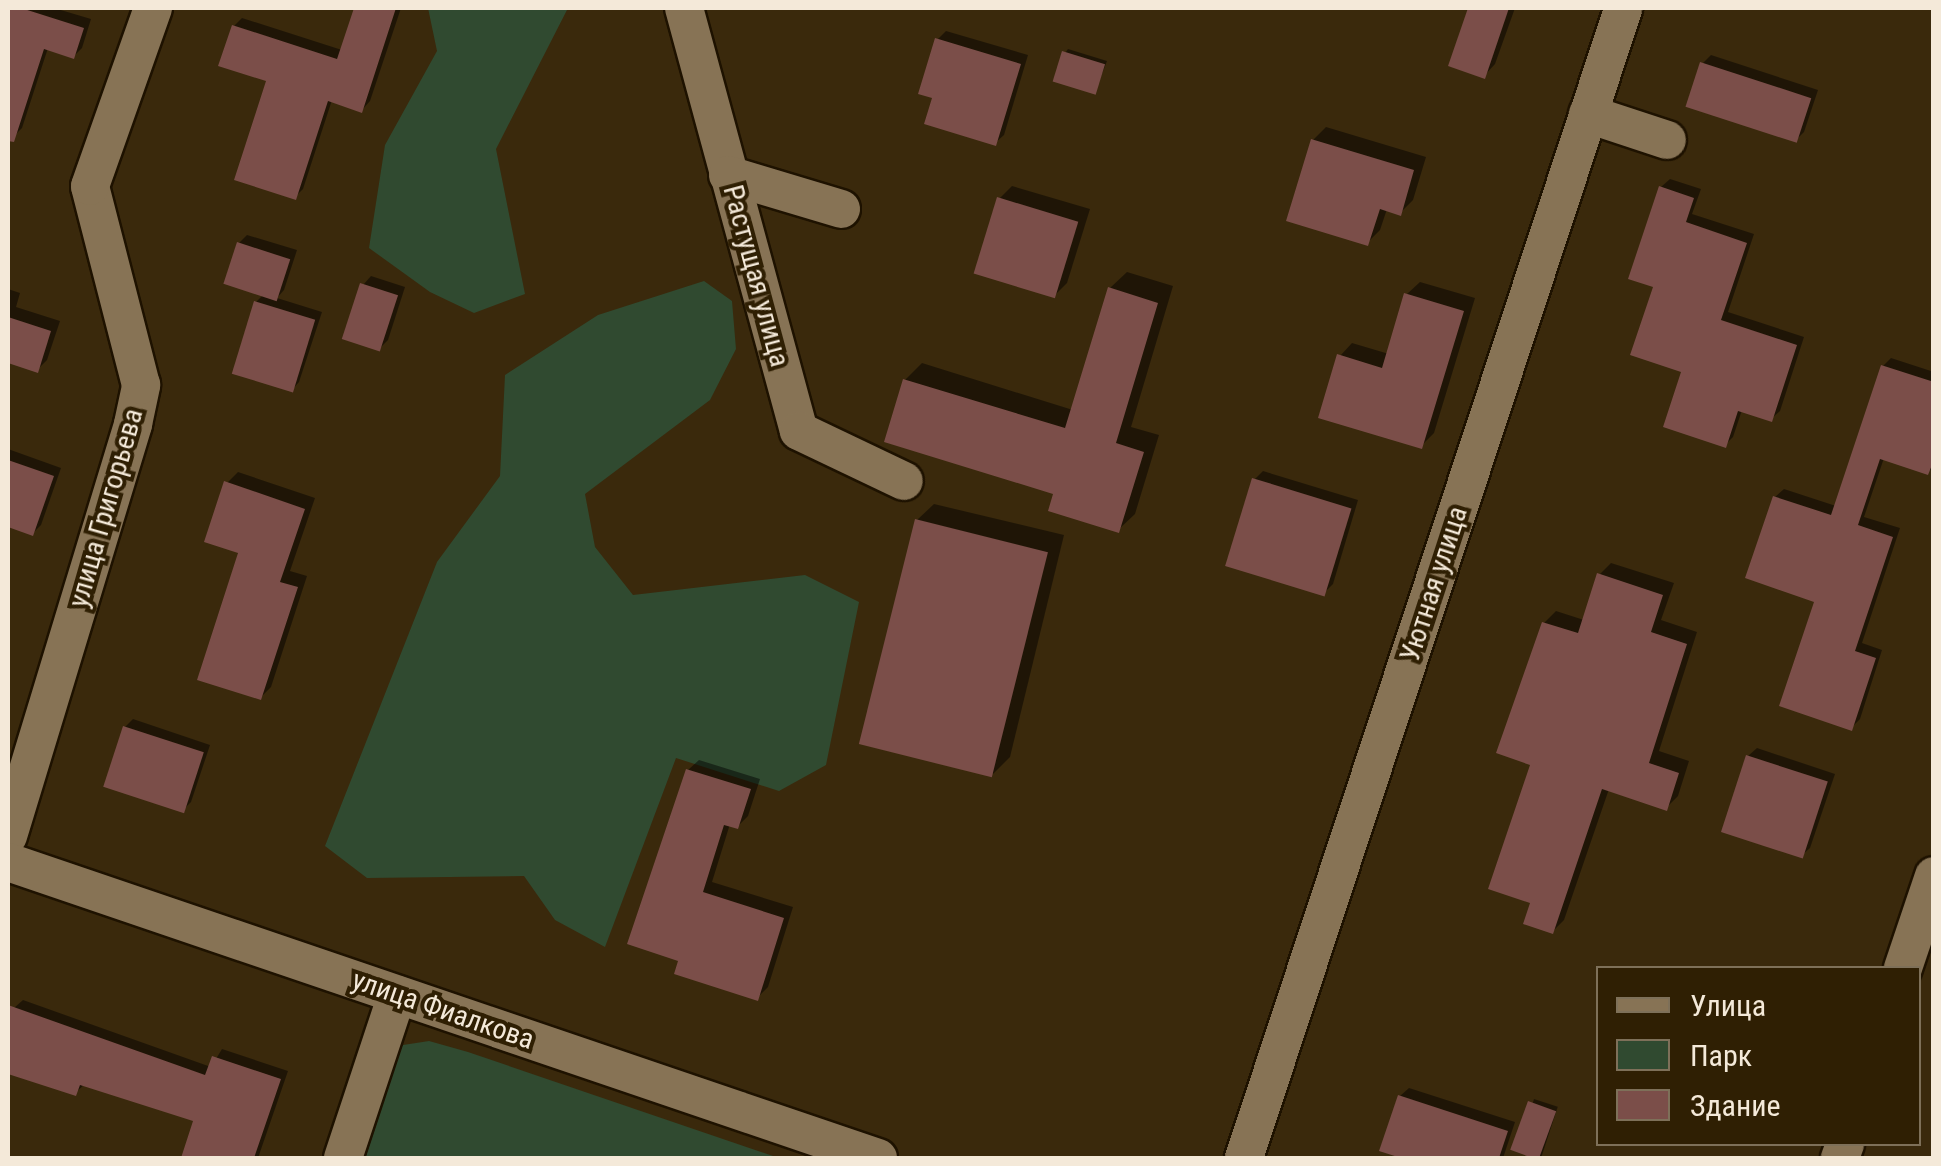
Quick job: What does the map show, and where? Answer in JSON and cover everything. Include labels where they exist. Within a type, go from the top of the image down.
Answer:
[{"type":"street","name":"улица Григорьева","points":[[8,836],[142,385],[90,186],[152,8]]},
{"type":"street","name":"Растущая улица","points":[[684,8],[798,431],[904,481]]},
{"type":"street","name":"Уютная улица","points":[[1244,1158],[1624,9]]},
{"type":"street","points":[[1588,114],[1667,140]]},
{"type":"street","points":[[728,175],[841,209]]},
{"type":"street","name":"улица Фиалкова","points":[[8,862],[878,1158]]},
{"type":"street","points":[[1904,966],[1934,876]]},
{"type":"street","points":[[342,1158],[397,995]]},
{"type":"green space","points":[[428,8],[568,8],[496,149],[525,294],[474,313],[430,292],[369,248],[385,145],[437,51]]},
{"type":"green space","points":[[704,281],[732,301],[736,349],[710,400],[585,494],[595,547],[633,595],[805,575],[859,602],[826,765],[779,791],[676,758],[605,947],[555,920],[524,876],[367,878],[325,846],[437,562],[500,476],[505,375],[598,315]]},
{"type":"green space","points":[[429,1041],[779,1158],[357,1158],[389,1064],[403,1045]]},
{"type":"building","points":[[8,8],[21,8],[84,28],[74,59],[44,49],[14,142],[8,141]]},
{"type":"building","points":[[354,8],[396,8],[362,113],[328,101],[296,200],[234,180],[266,81],[218,66],[232,25],[337,59]]},
{"type":"building","points":[[1468,8],[1509,8],[1485,79],[1448,66]]},
{"type":"building","points":[[935,38],[1021,64],[996,146],[924,124],[932,98],[918,94]]},
{"type":"building","points":[[1062,51],[1105,64],[1096,95],[1053,82]]},
{"type":"building","points":[[1700,62],[1811,98],[1797,143],[1685,107]]},
{"type":"building","points":[[1311,139],[1414,170],[1401,216],[1380,209],[1368,246],[1286,221]]},
{"type":"building","points":[[1659,186],[1694,198],[1686,222],[1747,243],[1721,320],[1797,345],[1772,422],[1738,411],[1726,448],[1663,427],[1681,372],[1630,355],[1653,287],[1628,279]]},
{"type":"building","points":[[997,197],[1078,222],[1055,298],[974,274]]},
{"type":"building","points":[[237,242],[290,259],[277,301],[223,284]]},
{"type":"building","points":[[360,283],[398,295],[380,351],[342,339]]},
{"type":"building","points":[[1108,287],[1158,303],[1116,443],[1144,452],[1119,533],[1048,511],[1053,494],[884,442],[903,379],[1065,428]]},
{"type":"building","points":[[1404,293],[1464,311],[1422,449],[1318,418],[1337,354],[1382,368]]},
{"type":"building","points":[[254,301],[315,320],[293,392],[232,374]]},
{"type":"building","points":[[8,317],[51,331],[38,373],[8,363]]},
{"type":"building","points":[[1881,365],[1934,382],[1934,460],[1928,475],[1880,459],[1858,525],[1893,537],[1855,651],[1876,658],[1852,731],[1779,706],[1814,602],[1745,578],[1773,496],[1831,515]]},
{"type":"building","points":[[8,460],[54,476],[33,536],[8,527]]},
{"type":"building","points":[[1252,478],[1351,508],[1325,596],[1225,566]]},
{"type":"building","points":[[224,481],[305,509],[280,582],[298,587],[261,700],[197,680],[238,553],[204,542]]},
{"type":"building","points":[[915,519],[1048,552],[992,777],[859,744]]},
{"type":"building","points":[[1597,573],[1663,595],[1651,632],[1687,644],[1649,763],[1679,773],[1667,811],[1602,789],[1553,934],[1523,924],[1530,903],[1488,889],[1530,765],[1496,753],[1542,622],[1578,633]]},
{"type":"building","points":[[123,726],[204,752],[184,813],[103,787]]},
{"type":"building","points":[[1746,755],[1828,782],[1803,859],[1721,832]]},
{"type":"building","points":[[686,769],[751,789],[738,829],[724,825],[703,892],[784,918],[758,1001],[674,974],[678,961],[627,944]]},
{"type":"building","points":[[8,1005],[205,1075],[212,1056],[281,1079],[254,1158],[181,1158],[193,1121],[80,1085],[76,1096],[8,1074]]},
{"type":"building","points":[[1398,1095],[1508,1131],[1499,1158],[1401,1158],[1379,1151]]},
{"type":"building","points":[[1528,1101],[1556,1111],[1539,1158],[1510,1150]]}]
